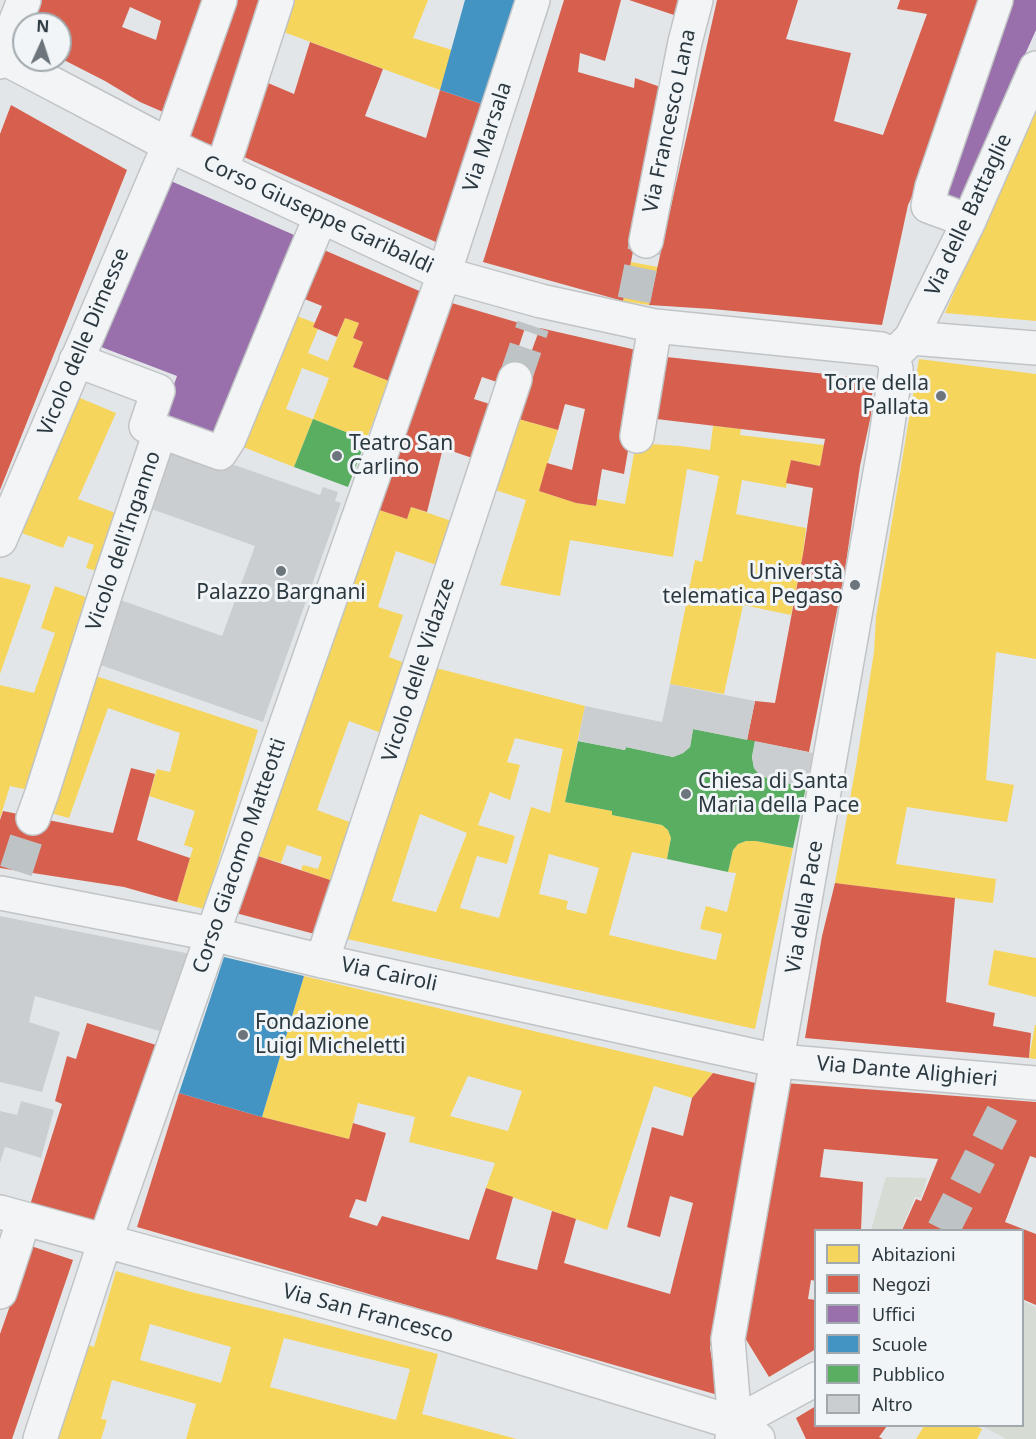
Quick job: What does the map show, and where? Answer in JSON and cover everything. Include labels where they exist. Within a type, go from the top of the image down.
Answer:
[{"type":"street","points":[[1,58],[24,0]]},
{"type":"street","name":"Vicolo delle Dimesse","points":[[0,540],[169,145],[220,0]]},
{"type":"street","points":[[222,170],[277,0]]},
{"type":"street","name":"Via Marsala","points":[[444,273],[533,0]]},
{"type":"street","name":"Via Francesco Lana","points":[[646,241],[696,0]]},
{"type":"street","points":[[969,221],[928,206],[932,187],[996,0]]},
{"type":"street","name":"Corso Giuseppe Garibaldi","points":[[1,58],[169,145],[444,273],[537,313],[640,315],[881,349],[902,347],[1036,348]]},
{"type":"street","name":"Via delle Battaglie","points":[[902,347],[969,221],[1036,68]]},
{"type":"street","name":"Vicolo dell'Inganno","points":[[33,818],[160,432],[220,453],[229,439],[321,216]]},
{"type":"street","name":"Corso Giacomo Matteotti","points":[[40,1439],[105,1242],[444,273]]},
{"type":"street","points":[[637,436],[640,315]]},
{"type":"street","name":"Via della Pace","points":[[741,1434],[728,1339],[902,347]]},
{"type":"street","points":[[76,360],[158,392],[146,426],[160,432]]},
{"type":"street","name":"Vicolo delle Vidazze","points":[[322,961],[515,379]]},
{"type":"street","name":"Via Cairoli","points":[[8,886],[322,961],[778,1061]]},
{"type":"street","name":"Via Dante Alighieri","points":[[778,1061],[1021,1088]]},
{"type":"street","points":[[0,1292],[12,1216]]},
{"type":"street","name":"Via San Francesco","points":[[12,1216],[444,1334],[741,1434]]},
{"type":"street","points":[[741,1434],[781,1398],[814,1380]]},
{"type":"shaded area","points":[[886,1177],[927,1178],[921,1198],[915,1197],[901,1229],[871,1229]]},
{"type":"shaded area","points":[[1024,1301],[1036,1307],[1036,1439],[1006,1439],[984,1427],[1024,1427]]},
{"type":"building: Abitazioni","points":[[291,0],[428,0],[413,38],[452,50],[440,90],[281,31]]},
{"type":"building: Abitazioni","points":[[1036,110],[1036,321],[945,313],[1015,155]]},
{"type":"building: Abitazioni","points":[[631,262],[658,267],[649,305],[623,301]]},
{"type":"building: Abitazioni","points":[[292,314],[315,323],[313,327],[318,329],[308,353],[328,361],[345,318],[359,323],[353,338],[363,342],[353,367],[389,381],[366,440],[313,419],[294,467],[238,445]],"holes":[[[302,368],[329,378],[313,419],[286,409]]]},
{"type":"building: Abitazioni","points":[[919,359],[1036,374],[1036,659],[996,652],[986,780],[1014,785],[1007,822],[907,807],[896,864],[996,879],[993,903],[835,883],[857,760],[874,652],[876,617]]},
{"type":"building: Abitazioni","points":[[75,396],[116,413],[78,499],[121,515],[100,572],[86,568],[94,545],[68,536],[63,548],[19,532]]},
{"type":"building: Abitazioni","points":[[508,416],[558,430],[539,491],[576,503],[596,506],[597,499],[625,504],[636,443],[710,450],[713,426],[741,429],[740,435],[824,445],[820,466],[791,460],[786,488],[742,480],[736,514],[806,528],[791,615],[743,605],[724,694],[670,684],[695,560],[702,562],[719,476],[687,469],[673,557],[570,540],[560,596],[500,585],[526,500],[486,487]]},
{"type":"building: Abitazioni","points":[[411,507],[460,524],[445,568],[396,551],[378,607],[403,615],[389,657],[410,665],[387,735],[349,721],[317,810],[352,823],[332,881],[301,870],[303,865],[318,869],[322,857],[287,845],[281,863],[252,854],[373,508],[407,519]]},
{"type":"building: Abitazioni","points":[[0,577],[31,585],[0,674]]},
{"type":"building: Abitazioni","points":[[55,586],[94,600],[38,792],[10,786],[0,818],[0,685],[34,693],[55,633],[41,628]]},
{"type":"building: Abitazioni","points":[[424,665],[585,706],[565,802],[612,811],[612,815],[662,825],[668,830],[671,838],[667,859],[632,852],[609,935],[716,960],[722,934],[700,929],[706,906],[727,912],[736,873],[728,872],[733,850],[738,844],[746,841],[793,848],[755,1029],[338,937]],"holes":[[[515,738],[563,749],[550,813],[531,807],[499,918],[460,908],[477,856],[507,864],[515,836],[478,825],[490,792],[510,800],[520,765],[507,762]],[[420,814],[467,833],[436,912],[392,901]],[[549,854],[599,868],[586,914],[566,909],[568,901],[539,894]]]},
{"type":"building: Abitazioni","points":[[84,672],[258,730],[204,909],[177,902],[193,848],[184,845],[195,811],[149,796],[157,769],[170,772],[180,733],[108,708],[69,818],[39,810]]},
{"type":"building: Abitazioni","points":[[994,950],[1036,958],[1036,997],[988,985]]},
{"type":"building: Abitazioni","points":[[304,976],[713,1073],[692,1098],[654,1086],[607,1230],[486,1188],[495,1163],[409,1142],[415,1117],[358,1103],[349,1139],[262,1117]],"holes":[[[468,1076],[522,1091],[508,1131],[450,1116]]]},
{"type":"building: Abitazioni","points":[[1036,1025],[1036,1059],[1029,1058]]},
{"type":"building: Abitazioni","points":[[116,1271],[438,1354],[422,1414],[517,1439],[186,1439],[196,1404],[112,1380],[101,1419],[107,1420],[101,1439],[54,1439],[86,1344],[94,1347]],"holes":[[[150,1324],[231,1347],[221,1383],[140,1360]],[[284,1338],[410,1369],[396,1420],[270,1387]]]},
{"type":"building: Abitazioni","points":[[923,1427],[978,1427],[982,1429],[977,1439],[916,1439]]},
{"type":"building: Negozi","points":[[41,0],[213,0],[170,115],[140,102],[72,64],[72,12],[36,12]],"holes":[[[130,7],[161,21],[156,40],[122,27]]]},
{"type":"building: Negozi","points":[[232,0],[272,0],[226,150],[183,135]]},
{"type":"building: Negozi","points":[[564,0],[621,0],[605,61],[580,53],[578,72],[634,88],[635,78],[666,89],[623,301],[483,262]]},
{"type":"building: Negozi","points":[[629,0],[679,0],[674,15]]},
{"type":"building: Negozi","points":[[717,0],[798,0],[786,39],[851,53],[834,121],[883,135],[927,14],[897,9],[900,0],[981,0],[916,188],[908,205],[882,325],[649,305]]},
{"type":"building: Negozi","points":[[310,42],[383,69],[365,116],[426,138],[440,90],[488,106],[438,243],[244,157],[268,83],[294,94]]},
{"type":"building: Negozi","points":[[11,105],[127,170],[0,490],[0,134]]},
{"type":"building: Negozi","points":[[317,247],[424,293],[389,381],[353,367],[363,342],[353,338],[359,323],[345,318],[337,337],[313,327],[322,306],[297,296]]},
{"type":"building: Negozi","points":[[445,301],[526,325],[506,385],[482,377],[474,399],[499,407],[481,461],[443,448],[427,512],[411,507],[407,519],[373,508]]},
{"type":"building: Negozi","points":[[540,328],[645,352],[624,474],[602,469],[596,506],[576,503],[539,491],[547,463],[572,470],[585,409],[565,404],[558,430],[508,416]]},
{"type":"building: Negozi","points":[[657,356],[873,379],[871,415],[860,466],[845,570],[809,752],[747,740],[755,701],[775,703],[803,554],[813,488],[786,483],[791,460],[820,466],[825,439],[648,418]]},
{"type":"building: Negozi","points":[[131,768],[155,774],[137,840],[190,858],[177,902],[124,887],[0,868],[0,820],[3,811],[113,833]]},
{"type":"building: Negozi","points":[[252,854],[339,883],[322,936],[232,912]]},
{"type":"building: Negozi","points":[[835,883],[955,898],[946,1002],[995,1013],[993,1026],[1031,1033],[1029,1058],[805,1038],[822,936]]},
{"type":"building: Negozi","points":[[87,1023],[156,1045],[97,1231],[30,1205],[62,1104],[55,1101],[67,1056],[76,1059]]},
{"type":"building: Negozi","points":[[713,1073],[764,1085],[710,1348],[718,1395],[137,1227],[179,1093],[349,1139],[353,1123],[386,1133],[366,1202],[356,1199],[349,1217],[377,1226],[382,1216],[469,1240],[486,1188],[513,1197],[496,1259],[537,1270],[552,1211],[576,1219],[564,1263],[670,1294],[693,1203],[670,1196],[660,1237],[627,1227],[652,1127],[683,1136],[692,1098]]},
{"type":"building: Negozi","points":[[785,1083],[1036,1102],[1036,1158],[1030,1156],[1005,1222],[1023,1229],[902,1229],[916,1199],[921,1201],[938,1159],[824,1149],[820,1177],[863,1182],[861,1229],[814,1229],[814,1281],[811,1280],[808,1299],[814,1300],[814,1350],[769,1377],[742,1333]]},
{"type":"building: Negozi","points":[[1024,1229],[1036,1234],[1036,1305],[1024,1300]]},
{"type":"building: Negozi","points":[[31,1246],[73,1260],[12,1439],[0,1439],[0,1334]]},
{"type":"building: Negozi","points":[[814,1407],[814,1427],[886,1427],[879,1437],[883,1439],[806,1439],[796,1418]]},
{"type":"building: Uffici","points":[[1005,0],[1036,0],[1036,30],[958,204],[936,197]]},
{"type":"building: Uffici","points":[[164,178],[301,238],[215,444],[160,424],[177,376],[96,345]]},
{"type":"building: Scuole","points":[[465,0],[523,0],[488,106],[440,90]]},
{"type":"building: Scuole","name":"Fondazione Luigi Micheletti","points":[[224,957],[304,976],[262,1117],[179,1093]]},
{"type":"building: Pubblico","points":[[313,419],[366,440],[348,487],[294,467]]},
{"type":"building: Pubblico","name":"Chiesa di Santa Maria della Pace","points":[[693,729],[755,741],[752,757],[754,768],[759,774],[769,779],[806,787],[793,848],[746,841],[738,844],[733,850],[728,872],[667,859],[671,838],[668,830],[662,825],[612,815],[612,811],[565,802],[578,741],[625,750],[626,747],[673,757],[690,747]]},
{"type":"building: Altro","name":"Palazzo Bargnani","points":[[166,441],[320,495],[323,487],[338,492],[335,501],[341,503],[263,722],[89,661],[112,597],[222,636],[255,546],[143,506]]},
{"type":"building: Altro","points":[[670,684],[755,701],[747,740],[693,729],[690,747],[673,757],[626,747],[625,750],[578,741],[585,706],[662,722]]},
{"type":"building: Altro","points":[[755,741],[813,753],[806,787],[769,779],[759,774],[754,768],[752,757]]},
{"type":"building: Altro","points":[[0,916],[191,954],[167,1033],[35,996],[29,1022],[60,1032],[42,1092],[0,1082]]},
{"type":"building: Altro","points":[[21,1101],[54,1110],[41,1158],[5,1147],[0,1163],[0,1111],[17,1115]]},
{"type":"tunnel","points":[[634,300],[646,241]]},
{"type":"tunnel","points":[[515,379],[533,326]]},
{"type":"tunnel","points":[[16,871],[33,818]]},
{"type":"tunnel","points":[[944,1229],[1009,1100]]},
{"type":"place","name":"Torre della Pallata","points":[[941,396]]},
{"type":"place","name":"Teatro San Carlino","points":[[337,456]]},
{"type":"place","name":"Palazzo Bargnani","points":[[281,571]]},
{"type":"place","name":"Universtà telematica Pegaso","points":[[855,585]]},
{"type":"place","name":"Chiesa di Santa Maria della Pace","points":[[686,794]]},
{"type":"place","name":"Fondazione Luigi Micheletti","points":[[243,1035]]}]
